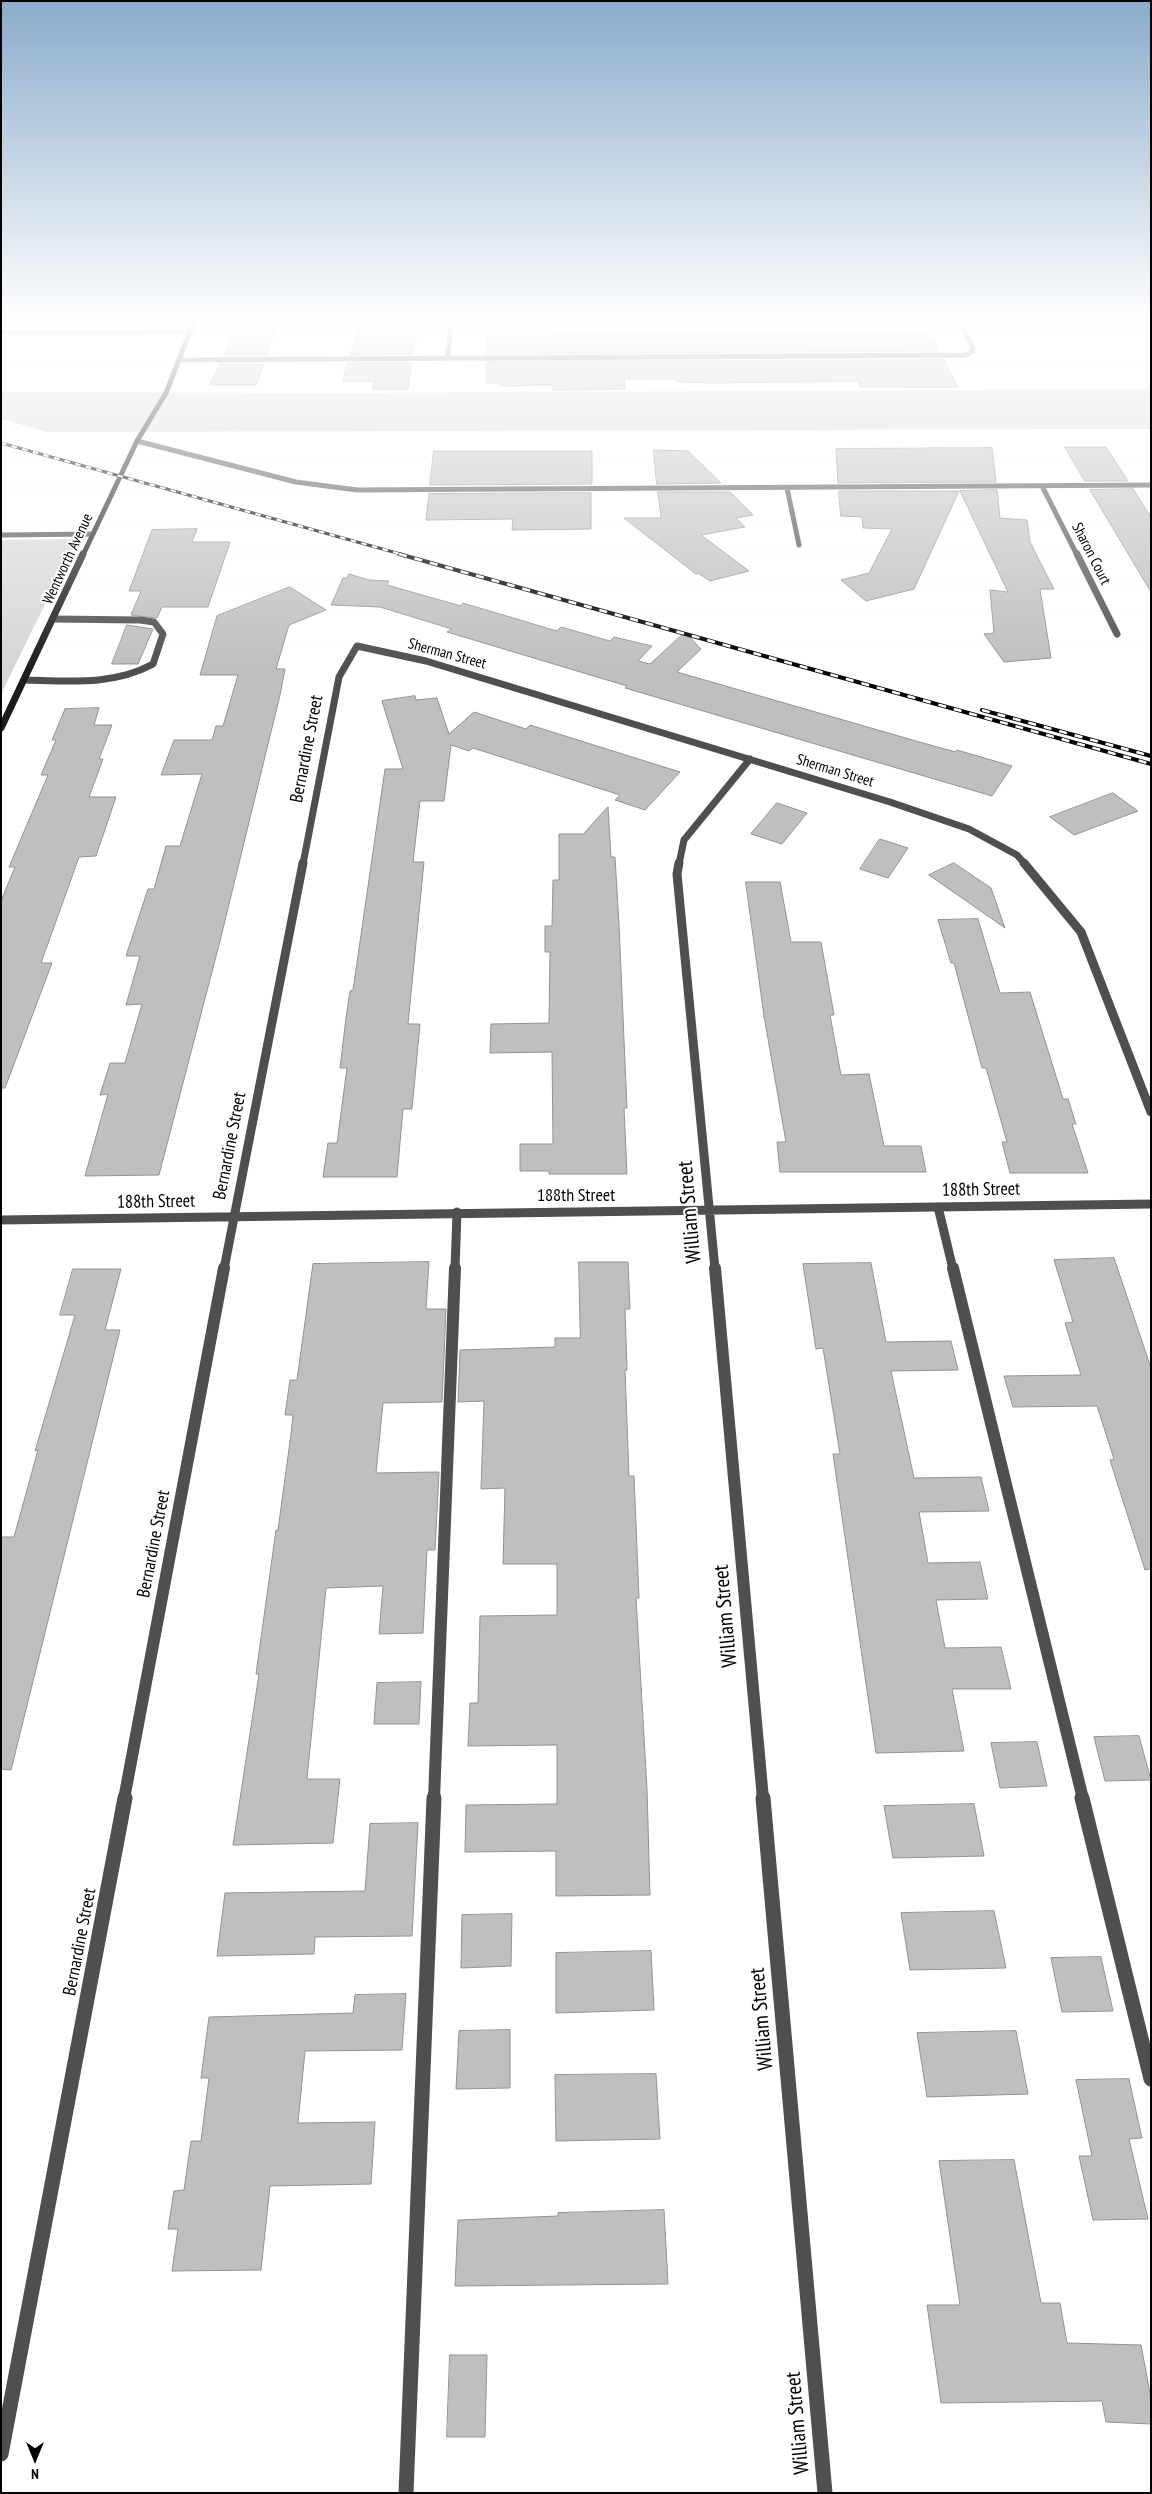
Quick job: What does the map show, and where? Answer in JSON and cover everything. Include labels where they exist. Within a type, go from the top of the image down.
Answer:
[{"type":"street","name":"Wentworth Avenue","points":[[1,728],[140,435]]},
{"type":"street","points":[[137,441],[296,482],[357,490],[1151,485]]},
{"type":"street","name":"Sharon Court","points":[[1042,486],[1117,634]]},
{"type":"street","points":[[787,488],[800,545]]},
{"type":"street","points":[[1,535],[93,534]]},
{"type":"street","points":[[24,680],[86,680],[132,674],[153,664],[163,634],[154,622],[140,620],[53,619]]},
{"type":"street","name":"Sherman Street","points":[[357,646],[426,661],[750,759],[969,829],[1017,855],[1051,893],[1081,932],[1151,1112]]},
{"type":"street","name":"Bernardine Street","points":[[1,2454],[234,1217],[339,677],[357,646]]},
{"type":"street","name":"William Street","points":[[750,759],[684,840],[677,874],[710,1212],[825,2493]]},
{"type":"street","name":"188th Street","points":[[1,1220],[457,1212],[710,1212],[1151,1204]]},
{"type":"street","points":[[938,1207],[1151,2079]]},
{"type":"street","points":[[406,2493],[457,1212]]},
{"type":"shaded area","points":[[77,539],[1,694],[1,540]]},
{"type":"building","points":[[1065,447],[1106,447],[1128,481],[1085,481]]},
{"type":"building","points":[[992,448],[996,482],[838,483],[836,449]]},
{"type":"building","points":[[654,450],[688,451],[721,483],[657,484]]},
{"type":"building","points":[[434,451],[592,451],[592,484],[430,485]]},
{"type":"building","points":[[1133,489],[1151,517],[1151,592],[1090,490]]},
{"type":"building","points":[[997,490],[1000,518],[1027,520],[1030,542],[1054,589],[1040,589],[1051,658],[1004,662],[984,634],[994,633],[990,590],[1008,592],[960,491]]},
{"type":"building","points":[[839,491],[959,491],[914,589],[866,601],[841,580],[869,573],[892,529],[863,528],[862,517],[841,516]]},
{"type":"building","points":[[658,492],[730,492],[753,515],[736,518],[745,527],[701,535],[749,571],[710,581],[698,573],[696,574],[624,518],[661,518]]},
{"type":"building","points":[[591,493],[591,529],[512,530],[513,519],[426,520],[429,494]]},
{"type":"building","points":[[197,529],[192,542],[230,542],[208,607],[162,607],[157,618],[131,615],[141,591],[129,591],[152,530]]},
{"type":"building","points":[[349,574],[369,580],[389,581],[387,585],[461,606],[463,603],[557,631],[561,627],[610,641],[614,637],[652,646],[638,661],[650,664],[685,632],[701,649],[677,672],[923,743],[956,752],[957,750],[1012,766],[992,796],[625,688],[627,686],[447,632],[452,629],[380,607],[331,605],[343,578],[347,578]]},
{"type":"building","points":[[290,587],[326,610],[289,625],[276,669],[285,669],[280,695],[220,941],[159,1175],[85,1176],[108,1094],[100,1095],[110,1063],[125,1063],[142,1004],[126,1005],[140,956],[126,956],[148,889],[154,889],[166,846],[180,846],[202,774],[161,775],[174,740],[212,740],[216,726],[223,726],[238,675],[200,675],[217,616]]},
{"type":"building","points":[[127,625],[153,629],[138,664],[112,664]]},
{"type":"building","points":[[415,696],[416,700],[437,698],[449,734],[474,712],[526,729],[530,725],[680,772],[645,810],[615,800],[620,795],[473,748],[469,751],[451,745],[444,801],[420,801],[413,862],[424,862],[408,1024],[420,1024],[412,1109],[403,1109],[397,1177],[323,1177],[328,1143],[337,1143],[347,1068],[340,1068],[346,1018],[350,991],[353,990],[385,769],[403,769],[382,701]]},
{"type":"building","points":[[99,708],[94,725],[112,725],[99,759],[103,759],[89,797],[116,797],[96,856],[79,857],[41,963],[52,963],[5,1088],[1,1088],[1,901],[15,867],[9,867],[48,775],[41,775],[56,740],[52,740],[65,709]]},
{"type":"building","points":[[1113,793],[1138,811],[1074,835],[1050,817]]},
{"type":"building","points":[[777,803],[807,813],[782,844],[751,834]]},
{"type":"building","points":[[608,807],[611,857],[615,857],[619,925],[627,1108],[624,1108],[627,1174],[549,1174],[549,1171],[520,1171],[520,1144],[553,1144],[552,1052],[490,1053],[491,1024],[549,1023],[550,952],[545,952],[545,926],[552,926],[553,880],[559,880],[559,834],[583,834]]},
{"type":"building","points":[[880,839],[908,848],[888,878],[860,869]]},
{"type":"building","points":[[954,863],[991,888],[1005,928],[929,875]]},
{"type":"building","points":[[746,882],[780,882],[791,942],[821,942],[834,1015],[830,1015],[841,1075],[869,1074],[884,1146],[921,1146],[926,1172],[780,1172],[777,1142],[786,1142],[764,1016]]},
{"type":"building","points":[[978,919],[1000,993],[1030,992],[1063,1099],[1068,1099],[1076,1124],[1072,1124],[1088,1173],[1010,1173],[1002,1142],[1007,1142],[986,1068],[982,1068],[954,963],[951,963],[938,920]]},
{"type":"building","points":[[1114,1258],[1151,1368],[1151,1569],[1145,1570],[1110,1460],[1114,1459],[1097,1406],[1013,1407],[1004,1376],[1081,1375],[1065,1323],[1073,1322],[1054,1260]]},
{"type":"building","points":[[429,1262],[426,1309],[446,1309],[442,1402],[383,1403],[376,1473],[439,1472],[435,1550],[427,1550],[423,1633],[379,1634],[383,1586],[326,1588],[307,1779],[340,1779],[333,1843],[233,1845],[259,1674],[256,1674],[291,1434],[293,1415],[285,1415],[290,1380],[297,1380],[313,1264]]},
{"type":"building","points":[[579,1262],[628,1262],[630,1309],[625,1309],[627,1370],[625,1370],[629,1476],[634,1476],[639,1598],[636,1598],[647,1789],[650,1895],[556,1896],[556,1851],[465,1852],[466,1805],[557,1804],[557,1745],[468,1746],[470,1703],[478,1703],[480,1616],[557,1615],[557,1564],[503,1564],[505,1488],[481,1489],[484,1401],[458,1402],[460,1350],[555,1347],[555,1338],[580,1338]]},
{"type":"building","points":[[871,1263],[886,1342],[951,1341],[958,1370],[891,1371],[914,1478],[981,1477],[989,1511],[919,1512],[928,1563],[980,1562],[988,1599],[936,1600],[945,1648],[1001,1647],[1011,1689],[952,1689],[964,1751],[876,1753],[833,1454],[840,1454],[823,1348],[816,1349],[803,1264]]},
{"type":"building","points":[[73,1269],[121,1269],[105,1330],[120,1330],[11,1770],[1,1769],[1,1537],[14,1537],[38,1450],[35,1451],[75,1315],[60,1315]]},
{"type":"building","points":[[421,1682],[419,1724],[374,1724],[377,1683]]},
{"type":"building","points":[[1139,1736],[1151,1780],[1105,1781],[1094,1737]]},
{"type":"building","points":[[1037,1742],[1047,1786],[1000,1788],[991,1743]]},
{"type":"building","points":[[974,1804],[984,1856],[893,1858],[884,1806]]},
{"type":"building","points":[[418,1823],[412,1936],[315,1937],[314,1954],[217,1956],[225,1893],[365,1891],[370,1824]]},
{"type":"building","points":[[994,1911],[1006,1968],[910,1970],[901,1913]]},
{"type":"building","points":[[512,1914],[511,1966],[461,1968],[462,1915]]},
{"type":"building","points":[[651,1951],[654,2010],[556,2013],[556,1953]]},
{"type":"building","points":[[1101,1957],[1113,2011],[1062,2012],[1051,1958]]},
{"type":"building","points":[[406,1994],[402,2050],[305,2051],[298,2123],[375,2122],[371,2184],[270,2186],[261,2270],[172,2271],[178,2229],[168,2229],[174,2191],[184,2190],[191,2141],[201,2141],[209,2078],[201,2078],[209,2017],[353,2013],[355,1995]]},
{"type":"building","points":[[510,2030],[510,2088],[456,2089],[459,2031]]},
{"type":"building","points":[[1016,2031],[1028,2094],[927,2097],[917,2033]]},
{"type":"building","points":[[656,2074],[660,2139],[556,2141],[555,2075]]},
{"type":"building","points":[[1129,2079],[1142,2138],[1129,2139],[1148,2219],[1093,2220],[1079,2156],[1092,2156],[1076,2080]]},
{"type":"building","points":[[1014,2160],[1041,2303],[1060,2303],[1067,2343],[1141,2345],[1151,2398],[1151,2424],[1106,2422],[1102,2401],[941,2403],[927,2305],[960,2305],[939,2161]]},
{"type":"building","points":[[664,2210],[668,2284],[455,2286],[458,2220],[558,2216],[558,2213]]},
{"type":"building","points":[[450,2355],[487,2355],[485,2437],[447,2437]]},
{"type":"railway","points":[[1,443],[404,555]]},
{"type":"railway","points":[[399,554],[1151,764]]},
{"type":"railway","points":[[982,710],[1151,756]]}]
